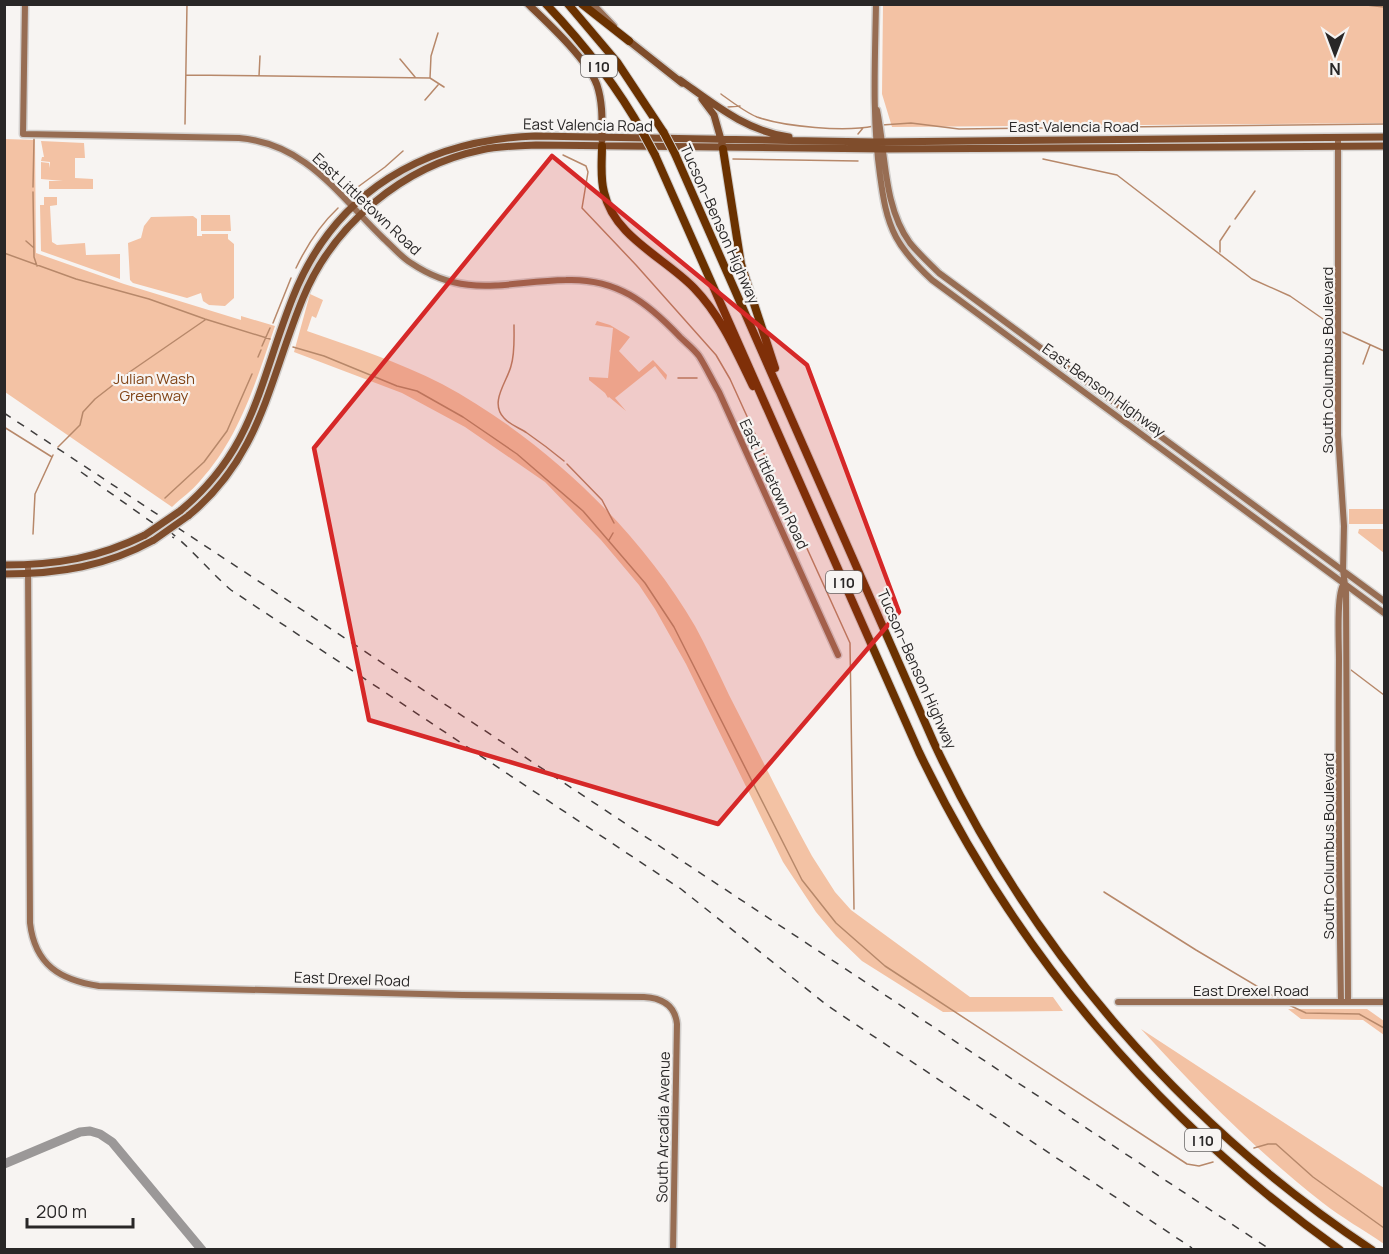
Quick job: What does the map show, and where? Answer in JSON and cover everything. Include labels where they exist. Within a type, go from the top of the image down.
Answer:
[{"type":"highway","name":"Tucson–Benson Highway","points":[[546,4],[607,76],[655,155],[910,734],[948,810],[1004,905],[1066,992],[1140,1077],[1205,1142],[1274,1200],[1340,1250]]},
{"type":"highway","name":"Tucson–Benson Highway","points":[[568,4],[617,62],[664,133],[675,154],[928,730],[966,806],[1015,889],[1089,992],[1170,1083],[1231,1142],[1286,1187],[1373,1250]]},
{"type":"highway","points":[[582,4],[629,41]]},
{"type":"highway","points":[[602,142],[603,186],[611,211],[626,231],[694,288],[717,316],[734,346],[822,532]]},
{"type":"highway","points":[[722,145],[732,221],[743,273],[796,429]]},
{"type":"main road","points":[[528,4],[576,54],[595,81],[602,108],[602,142]]},
{"type":"main road","points":[[629,41],[680,80],[733,117],[750,126],[777,135],[822,141]]},
{"type":"main road","points":[[680,80],[714,115],[722,145]]},
{"type":"main road","name":"East Valencia Road","points":[[4,565],[28,565],[81,559],[106,552],[145,535],[180,511],[212,481],[238,444],[253,413],[302,276],[317,249],[352,208],[395,174],[421,160],[454,147],[516,137],[722,145],[1384,146]]},
{"type":"main road","name":"East Valencia Road","points":[[722,145],[822,141],[879,146],[1384,137]]},
{"type":"main road","name":"East Valencia Road","points":[[4,574],[64,571],[97,564],[127,554],[154,540],[188,516],[217,488],[245,450],[264,407],[308,286],[327,254],[359,215],[407,180],[468,153],[510,146],[602,142]]},
{"type":"street","name":"East Littletown Road","points":[[25,4],[23,134],[258,140],[283,148],[304,160],[409,262],[446,280],[484,287],[585,280],[630,294],[666,321],[698,355],[719,392],[838,655]]},
{"type":"street","points":[[593,4],[629,41]]},
{"type":"street","points":[[876,4],[875,98],[879,146]]},
{"type":"street","name":"South Columbus Boulevard","points":[[1338,138],[1338,435],[1344,526],[1343,570],[1346,592],[1345,1002]]},
{"type":"street","name":"East Benson Highway","points":[[879,146],[892,206],[909,242],[921,257],[1384,602]]},
{"type":"street","name":"East Benson Highway","points":[[879,146],[882,193],[890,223],[917,266],[1384,613]]},
{"type":"street","points":[[28,565],[28,574]]},
{"type":"street","name":"East Drexel Road","points":[[28,574],[30,923],[35,946],[42,957],[62,977],[99,986],[644,997],[660,1000],[670,1006]]},
{"type":"street","name":"East Drexel Road","points":[[1118,1002],[1384,1002]]},
{"type":"street","name":"South Arcadia Avenue","points":[[670,1006],[675,1013],[677,1024],[673,1250]]},
{"type":"highlighted area","points":[[552,156],[807,365],[899,612],[718,824],[369,720],[314,448]]},
{"type":"green space","points":[[883,5],[1384,5],[1384,123],[892,127],[882,94]]},
{"type":"green space","name":"Julian Wash Greenway","points":[[5,139],[35,140],[36,253],[124,284],[241,320],[241,316],[275,326],[245,408],[226,446],[197,485],[172,507],[5,392]]},
{"type":"green space","points":[[41,141],[84,143],[85,158],[75,158],[75,178],[93,179],[93,189],[49,189],[49,181],[63,181],[41,179],[41,162],[49,163],[50,168],[50,162],[41,161],[44,157]]},
{"type":"green space","points":[[44,197],[57,197],[57,205],[50,206],[52,242],[57,245],[85,243],[86,255],[120,254],[120,279],[41,251],[40,205],[44,205]]},
{"type":"green space","points":[[201,215],[230,215],[231,231],[201,231]]},
{"type":"green space","points":[[193,216],[197,219],[197,236],[228,234],[228,239],[234,244],[234,298],[225,306],[209,305],[203,301],[201,293],[187,298],[133,283],[130,280],[128,243],[141,238],[144,226],[151,217]]},
{"type":"green space","points":[[310,294],[323,300],[316,318],[312,316],[307,331],[409,369],[442,384],[479,406],[551,458],[616,520],[672,590],[695,626],[812,856],[835,892],[851,910],[970,997],[1053,997],[1063,1011],[943,1012],[862,961],[836,936],[816,912],[783,862],[686,664],[639,585],[601,540],[545,482],[465,427],[402,393],[294,352]]},
{"type":"green space","points":[[597,321],[610,325],[630,337],[619,351],[639,372],[653,360],[667,375],[666,380],[655,366],[615,398],[626,411],[589,380],[589,377],[608,378],[613,328],[595,325]]},
{"type":"green space","points":[[1349,509],[1384,509],[1384,524],[1349,524]]},
{"type":"green space","points":[[1359,529],[1384,529],[1384,553],[1358,533]]},
{"type":"green space","points":[[1288,1009],[1367,1009],[1384,1021],[1384,1035],[1363,1020],[1301,1019]]},
{"type":"green space","points":[[1141,1029],[1384,1188],[1384,1244],[1330,1208],[1274,1163],[1206,1098]]},
{"type":"waterway","points":[[185,124],[187,4]]},
{"type":"waterway","points":[[1357,4],[1384,7]]},
{"type":"waterway","points":[[438,33],[431,56],[430,78],[444,87]]},
{"type":"waterway","points":[[259,76],[260,56]]},
{"type":"waterway","points":[[400,59],[415,77]]},
{"type":"waterway","points":[[186,75],[430,78]]},
{"type":"waterway","points":[[425,100],[438,85]]},
{"type":"waterway","points":[[721,94],[752,115],[769,121],[799,126],[847,129],[874,126]]},
{"type":"waterway","points":[[728,107],[740,106]]},
{"type":"waterway","points":[[882,125],[911,123],[959,129],[1384,124]]},
{"type":"waterway","points":[[858,134],[863,128]]},
{"type":"waterway","points":[[33,187],[34,139]]},
{"type":"waterway","points":[[351,192],[403,151]]},
{"type":"waterway","points":[[563,155],[586,166],[588,172],[582,208],[716,355],[730,379],[850,643],[854,909]]},
{"type":"waterway","points":[[733,159],[858,161]]},
{"type":"waterway","points":[[1043,159],[1117,175],[1252,279],[1290,296],[1336,328]]},
{"type":"waterway","points":[[1235,219],[1255,191]]},
{"type":"waterway","points":[[33,192],[34,257],[37,266]]},
{"type":"waterway","points":[[296,268],[314,236],[338,208]]},
{"type":"waterway","points":[[1220,252],[1220,241],[1230,226]]},
{"type":"waterway","points":[[26,241],[34,248]]},
{"type":"waterway","points":[[4,253],[76,279],[149,299],[270,339]]},
{"type":"waterway","points":[[273,323],[291,278]]},
{"type":"waterway","points":[[58,447],[80,425],[83,412],[95,399],[205,320]]},
{"type":"waterway","points":[[514,325],[513,356],[500,392],[498,405],[500,412],[509,423],[532,436],[564,461]]},
{"type":"waterway","points":[[262,346],[270,328]]},
{"type":"waterway","points":[[1340,331],[1384,351]]},
{"type":"waterway","points":[[1363,364],[1370,345]]},
{"type":"waterway","points":[[293,347],[324,356],[397,386],[417,391],[463,417],[517,454],[583,511],[645,583],[674,627],[802,880],[836,923],[885,966],[1187,1164],[1199,1166],[1213,1162]]},
{"type":"waterway","points":[[258,357],[261,350]]},
{"type":"waterway","points":[[165,498],[204,462],[227,431],[252,374]]},
{"type":"waterway","points":[[678,378],[697,378]]},
{"type":"waterway","points":[[4,427],[52,457]]},
{"type":"waterway","points":[[33,534],[35,494],[53,455]]},
{"type":"waterway","points":[[567,464],[602,500],[614,523]]},
{"type":"waterway","points":[[609,540],[613,533]]},
{"type":"waterway","points":[[1351,670],[1384,695]]},
{"type":"waterway","points":[[1104,892],[1280,1000]]},
{"type":"waterway","points":[[1289,1005],[1306,1013],[1359,1014],[1384,1028]]},
{"type":"waterway","points":[[1254,1148],[1276,1144],[1313,1177],[1384,1228]]},
{"type":"taxiway","points":[[4,1164],[80,1132],[90,1131],[100,1134],[112,1142],[202,1250]]},
{"type":"railway","points":[[4,413],[1271,1250]]},
{"type":"railway","points":[[81,472],[174,538]]},
{"type":"railway","points":[[169,531],[231,590],[681,889],[828,1006],[1192,1248]]}]
